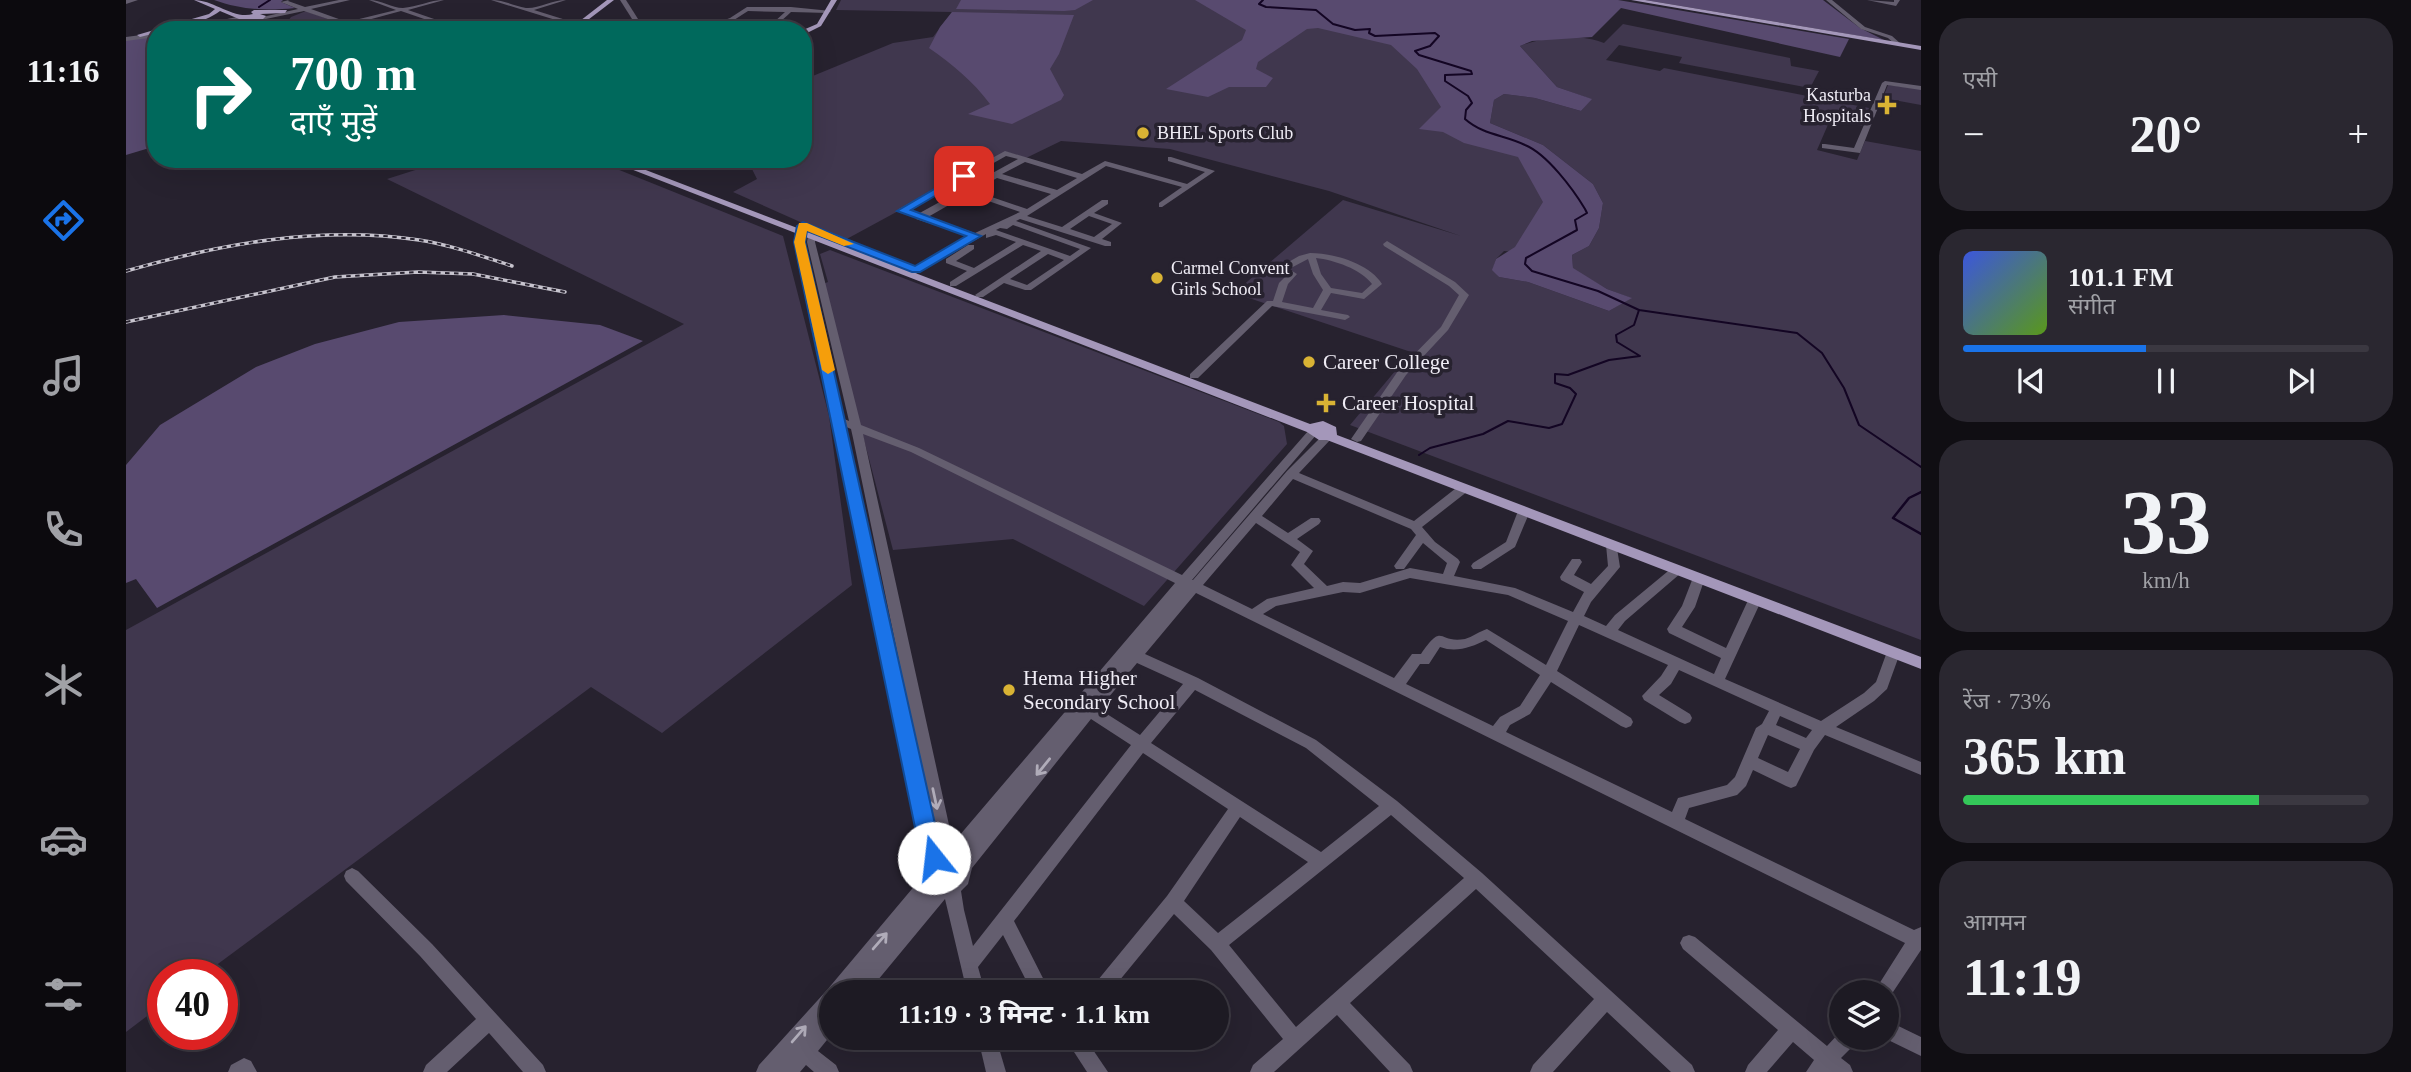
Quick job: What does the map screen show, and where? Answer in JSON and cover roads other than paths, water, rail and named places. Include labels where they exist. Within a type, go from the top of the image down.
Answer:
[{"type":"main road","points":[[197,0],[250,17],[285,11]]},
{"type":"main road","points":[[210,0],[260,21]]},
{"type":"main road","points":[[583,21],[611,0]]},
{"type":"main road","points":[[812,28],[819,25],[828,0]]},
{"type":"main road","points":[[825,11],[834,0]]},
{"type":"main road","points":[[1634,0],[1921,48]]},
{"type":"main road","points":[[192,21],[211,15],[219,9]]},
{"type":"main road","points":[[282,21],[297,12]]},
{"type":"main road","points":[[137,36],[147,34]]},
{"type":"main road","points":[[634,168],[807,231]]},
{"type":"main road","points":[[650,168],[1464,488],[1921,663]]},
{"type":"main road","points":[[912,272],[953,284],[1022,314],[1194,376],[1322,432],[1357,439],[1921,656]]},
{"type":"street","points":[[126,2],[135,0]]},
{"type":"street","points":[[286,0],[284,2],[342,21]]},
{"type":"street","points":[[231,21],[297,12],[340,0]]},
{"type":"street","points":[[227,21],[347,0]]},
{"type":"street","points":[[372,0],[436,21]]},
{"type":"street","points":[[356,21],[441,0]]},
{"type":"street","points":[[494,0],[565,21]]},
{"type":"street","points":[[528,10],[563,0]]},
{"type":"street","points":[[623,0],[636,21]]},
{"type":"street","points":[[1829,0],[1863,28],[1890,37],[1898,44]]},
{"type":"street","points":[[1870,0],[1896,4],[1897,0]]},
{"type":"street","points":[[726,21],[747,9],[825,11]]},
{"type":"street","points":[[778,21],[791,9]]},
{"type":"street","points":[[126,36],[137,36]]},
{"type":"street","points":[[1825,146],[1857,151],[1885,83],[1921,88]]},
{"type":"street","points":[[975,236],[902,211],[1005,153],[1083,177]]},
{"type":"street","points":[[922,217],[1024,159]]},
{"type":"street","points":[[1162,205],[1211,171],[1171,159]]},
{"type":"street","points":[[912,272],[975,236],[1016,215],[1028,212],[1105,163],[1189,187]]},
{"type":"street","points":[[996,175],[1057,193]]},
{"type":"street","points":[[967,191],[1028,212]]},
{"type":"street","points":[[1063,230],[1105,202]]},
{"type":"street","points":[[1087,214],[1118,223],[1095,240]]},
{"type":"street","points":[[1016,215],[1108,244]]},
{"type":"street","points":[[974,271],[949,261],[1012,222],[1086,247],[1028,288],[1004,280]]},
{"type":"street","points":[[807,231],[799,242],[840,421],[928,842],[950,858],[963,877],[942,884],[847,980]]},
{"type":"street","points":[[807,231],[856,427],[950,858]]},
{"type":"street","points":[[995,232],[1070,259]]},
{"type":"street","points":[[953,284],[1022,242]]},
{"type":"street","points":[[1357,439],[1402,373],[1445,328],[1464,295],[1452,284],[1387,244]]},
{"type":"street","points":[[1009,250],[1034,259]]},
{"type":"street","points":[[980,295],[1047,251]]},
{"type":"street","points":[[1311,256],[1320,279],[1328,290],[1364,296],[1377,284],[1369,274],[1329,256],[1311,256],[1293,261],[1283,269],[1293,274],[1320,279]]},
{"type":"street","points":[[1277,304],[1284,283],[1293,274]]},
{"type":"street","points":[[1315,312],[1328,290]]},
{"type":"street","points":[[1194,376],[1270,303],[1345,317]]},
{"type":"street","points":[[840,421],[915,450],[1920,939],[1891,980]]},
{"type":"street","points":[[950,858],[1322,432]]},
{"type":"street","points":[[973,980],[955,910],[942,884],[927,870],[950,858],[1089,710],[1135,656],[1189,584],[1291,474],[1322,432]]},
{"type":"street","points":[[1291,474],[1418,531],[1454,562],[1447,579]]},
{"type":"street","points":[[1400,566],[1418,531],[1464,488]]},
{"type":"street","points":[[1477,566],[1511,544],[1524,511]]},
{"type":"street","points":[[1254,516],[1307,551],[1297,565],[1325,591]]},
{"type":"street","points":[[1288,539],[1315,521]]},
{"type":"street","points":[[1496,734],[1505,721],[1525,710],[1549,673],[1575,618],[1592,591],[1614,567],[1612,545]]},
{"type":"street","points":[[1576,562],[1566,577],[1592,591]]},
{"type":"street","points":[[1609,632],[1620,618],[1677,569]]},
{"type":"street","points":[[1252,615],[1272,602],[1343,587],[1360,588],[1410,573],[1510,591],[1609,632],[1777,709],[1921,769]]},
{"type":"street","points":[[1699,578],[1688,607],[1674,629],[1729,656]]},
{"type":"street","points":[[1717,682],[1755,600]]},
{"type":"street","points":[[1397,685],[1417,658],[1424,660],[1438,640],[1449,645],[1465,644],[1487,634],[1626,722]]},
{"type":"street","points":[[1750,761],[1791,781],[1822,727],[1882,685],[1893,653]]},
{"type":"street","points":[[1135,656],[1193,682],[1311,744],[1391,806],[1476,878],[1685,1072]]},
{"type":"street","points":[[1676,663],[1666,680],[1649,696],[1685,718]]},
{"type":"street","points":[[969,965],[1141,744],[1193,682]]},
{"type":"street","points":[[1675,822],[1684,803],[1732,790],[1741,781],[1761,732],[1768,728],[1777,709]]},
{"type":"street","points":[[1089,710],[1320,860]]},
{"type":"street","points":[[1768,728],[1809,747]]},
{"type":"street","points":[[1217,944],[1391,806]]},
{"type":"street","points":[[1109,980],[1173,902],[1238,807]]},
{"type":"street","points":[[352,876],[536,1072]]},
{"type":"street","points":[[1260,1072],[1476,878]]},
{"type":"street","points":[[866,980],[942,884]]},
{"type":"street","points":[[1173,902],[1217,944],[1295,1040]]},
{"type":"street","points":[[1004,919],[1035,980]]},
{"type":"street","points":[[1689,943],[1792,1028],[1821,1065],[1843,1072]]},
{"type":"street","points":[[1540,1072],[1606,999]]},
{"type":"street","points":[[1338,1003],[1403,1072]]},
{"type":"street","points":[[766,1072],[819,1011]]},
{"type":"street","points":[[433,1072],[489,1020]]},
{"type":"street","points":[[1755,1072],[1792,1028]]},
{"type":"street","points":[[788,1072],[819,1035]]},
{"type":"street","points":[[1899,1036],[1921,1047]]},
{"type":"street","points":[[990,1050],[996,1072]]},
{"type":"street","points":[[1082,1050],[1098,1072]]},
{"type":"street","points":[[1821,1065],[1835,1050]]},
{"type":"street","points":[[805,1052],[829,1072]]},
{"type":"street","points":[[238,1072],[244,1068],[247,1072]]},
{"type":"waterway","points":[[259,7],[270,0]]},
{"type":"waterway","points":[[1263,0],[1259,4],[1266,7],[1316,10],[1333,24],[1355,30],[1370,29],[1369,33],[1375,36],[1435,33],[1439,36],[1430,46],[1415,51],[1419,55],[1471,71],[1472,74],[1445,75],[1445,81],[1468,96],[1472,103],[1466,110],[1465,119],[1487,132],[1525,145],[1542,156],[1567,182],[1587,213],[1575,220],[1577,230],[1526,258],[1525,264],[1532,271],[1598,291],[1639,310]]},
{"type":"waterway","points":[[1419,455],[1430,448],[1483,434],[1508,421],[1549,428],[1562,424],[1576,394],[1570,388],[1555,383],[1555,374],[1568,375],[1609,360],[1640,356],[1617,342],[1616,335],[1634,325],[1639,310]]},
{"type":"waterway","points":[[1639,310],[1797,333],[1822,353],[1844,388],[1859,425],[1921,467]]},
{"type":"waterway","points":[[1921,492],[1909,498],[1893,518],[1921,534]]},
{"type":"railway","points":[[126,271],[234,245],[308,236],[345,235],[431,242],[512,266]]},
{"type":"railway","points":[[126,322],[335,277],[418,272],[473,274],[565,292]]},
{"type":"place","name":"Kasturba Hospitals","points":[[1887,105]]},
{"type":"place","name":"BHEL Sports Club","points":[[1143,133]]},
{"type":"place","name":"Carmel Convent Girls School","points":[[1157,278]]},
{"type":"place","name":"Career College","points":[[1309,362]]},
{"type":"place","name":"Career Hospital","points":[[1326,403]]},
{"type":"place","name":"Hema Higher Secondary School","points":[[1009,690]]}]
